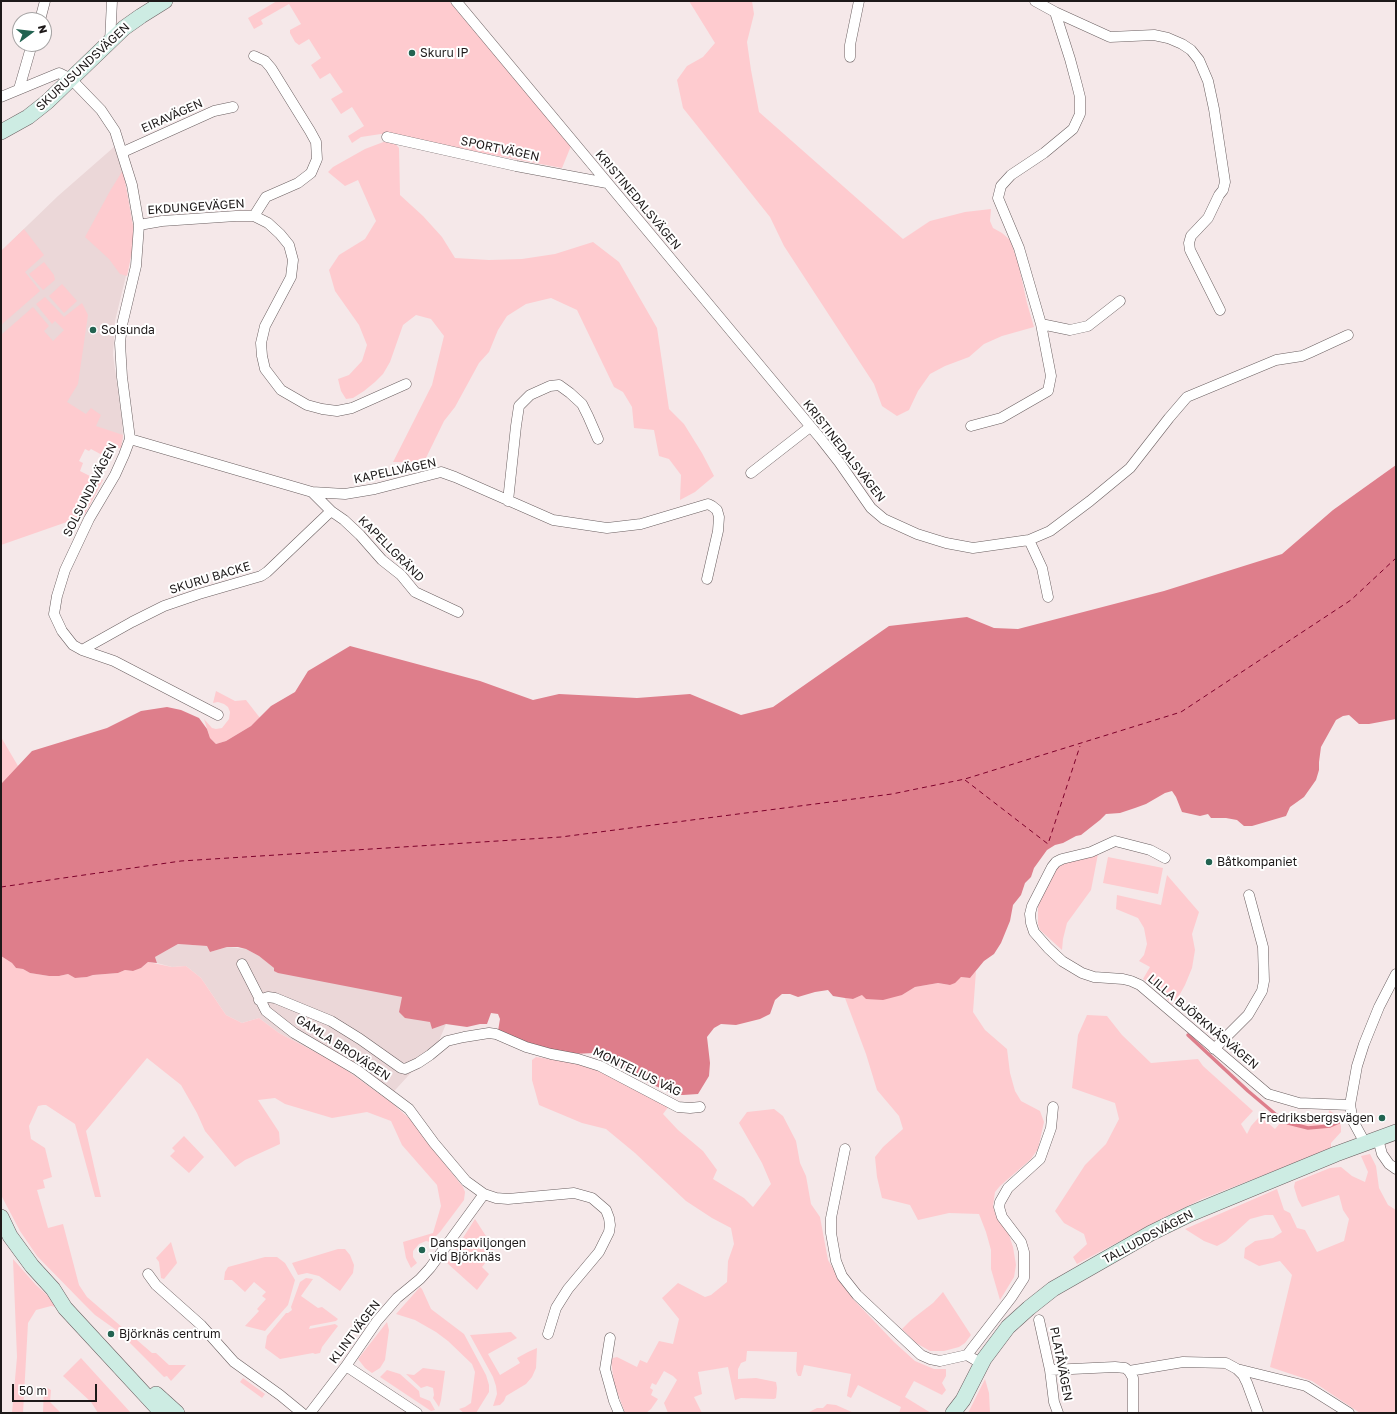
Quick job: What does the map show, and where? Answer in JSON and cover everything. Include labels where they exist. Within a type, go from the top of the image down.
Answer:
[{"type":"street","points":[[42,12],[45,1]]},
{"type":"street","points":[[110,42],[112,1]]},
{"type":"street","name":"SKURUSUNDSVÄGEN","points":[[1,132],[34,112],[47,102],[132,22],[165,1]]},
{"type":"street","name":"KRISTINEDALSVÄGEN","points":[[456,1],[839,462],[871,508],[884,519],[917,534],[946,543],[974,548],[1029,540],[1050,531],[1130,468],[1187,397],[1276,360],[1302,356],[1348,335]]},
{"type":"street","points":[[850,57],[850,45],[859,1]]},
{"type":"street","points":[[1035,1],[1055,12],[1110,37],[1154,35],[1168,38],[1187,47],[1199,60],[1208,81],[1225,182],[1223,190],[1208,218],[1191,236],[1189,243],[1190,250],[1220,310]]},
{"type":"street","points":[[971,426],[1001,418],[1048,391],[1052,376],[1041,324],[1019,248],[998,198],[1001,186],[1010,175],[1044,152],[1073,129],[1080,114],[1080,97],[1055,12]]},
{"type":"street","points":[[19,90],[30,52]]},
{"type":"street","name":"EKDUNGEVÄGEN","points":[[254,56],[265,60],[310,130],[316,142],[317,159],[311,173],[298,183],[266,197],[254,216]]},
{"type":"street","points":[[1,97],[59,73],[71,79]]},
{"type":"street","name":"SOLSUNDAVÄGEN","points":[[71,79],[101,110],[115,131],[132,186],[139,225],[136,266],[122,325],[120,343],[122,377],[130,439],[115,475],[89,519],[65,570],[57,596],[54,614],[59,625],[73,645],[82,650],[114,661],[218,715]]},
{"type":"street","name":"EIRAVÄGEN","points":[[122,152],[214,111],[233,107]]},
{"type":"street","name":"SPORTVÄGEN","points":[[387,137],[516,166],[607,183]]},
{"type":"street","name":"EKDUNGEVÄGEN","points":[[139,225],[236,216],[254,216],[268,223],[280,234],[289,245],[293,260],[291,277],[265,326],[261,343],[265,369],[281,390],[307,405],[337,411],[352,408],[406,384]]},
{"type":"street","points":[[1041,324],[1070,330],[1088,326],[1120,301]]},
{"type":"street","points":[[508,500],[519,406],[530,395],[550,386],[559,385],[582,404],[598,439]]},
{"type":"street","points":[[751,473],[810,427]]},
{"type":"street","name":"KAPELLVÄGEN","points":[[130,439],[312,492],[345,494],[375,489],[441,472],[553,520],[607,528],[641,524],[708,504],[717,510],[719,517],[718,531],[707,578]]},
{"type":"street","name":"KAPELLGRÄND","points":[[312,492],[360,534],[382,560],[401,575],[415,592],[458,612]]},
{"type":"street","name":"SKURU BACKE","points":[[82,650],[164,606],[261,576],[267,572],[331,510]]},
{"type":"street","points":[[1029,540],[1042,568],[1048,597]]},
{"type":"street","name":"LILLA BJÖRKNÄSVÄGEN","points":[[1165,858],[1150,850],[1114,841],[1091,852],[1062,859],[1056,862],[1032,906],[1030,914],[1034,932],[1062,961],[1082,973],[1094,977],[1123,979],[1135,983],[1146,990],[1268,1094],[1280,1099],[1299,1102],[1350,1105]]},
{"type":"street","points":[[1214,1049],[1248,1015],[1262,991],[1264,981],[1263,947],[1249,895]]},
{"type":"street","name":"GAMLA BROVÄGEN","points":[[242,964],[259,1000],[266,1011],[294,1034],[357,1070],[409,1109],[466,1181],[484,1194],[496,1198],[508,1199],[574,1193],[592,1198],[606,1210],[609,1218],[609,1232],[599,1252],[568,1289],[556,1308],[548,1334]]},
{"type":"street","points":[[1396,974],[1379,1007],[1364,1044],[1357,1066],[1350,1105],[1353,1121],[1389,1164],[1396,1169]]},
{"type":"street","name":"MONTELIUS VÄG","points":[[259,1000],[268,997],[276,998],[331,1020],[401,1068],[405,1069],[430,1055],[447,1041],[489,1033],[496,1034],[526,1047],[578,1059],[600,1066],[678,1107],[700,1107]]},
{"type":"street","points":[[845,1150],[831,1218],[832,1246],[842,1276],[857,1295],[921,1355],[940,1361],[967,1355],[1011,1298],[1024,1278],[1024,1252],[1020,1242],[1002,1216],[999,1207],[1001,1197],[1008,1188],[1040,1159],[1051,1128],[1053,1107]]},
{"type":"street","name":"TALLUDDSVÄGEN","points":[[953,1413],[963,1400],[982,1364],[1008,1327],[1029,1308],[1053,1290],[1102,1260],[1151,1233],[1190,1214],[1231,1196],[1396,1132]]},
{"type":"street","name":"KLINTVÄGEN","points":[[310,1413],[346,1366],[377,1321],[397,1298],[420,1279],[430,1268],[484,1194]]},
{"type":"street","points":[[1,1217],[10,1236],[32,1266],[52,1289],[65,1308],[162,1413]]},
{"type":"street","points":[[148,1274],[156,1285],[201,1325],[234,1362],[302,1413]]},
{"type":"street","points":[[65,1308],[113,1350],[146,1385],[176,1413]]},
{"type":"street","name":"PLATÅVÄGEN","points":[[1039,1320],[1050,1370],[1054,1402],[1058,1413]]},
{"type":"street","points":[[610,1338],[605,1370],[619,1413]]},
{"type":"street","points":[[967,1355],[982,1364]]},
{"type":"street","points":[[1129,1371],[1183,1362],[1226,1363],[1237,1369],[1306,1386],[1349,1413]]},
{"type":"street","points":[[346,1366],[417,1413]]},
{"type":"street","points":[[1050,1370],[1115,1367],[1125,1368],[1129,1371],[1133,1378],[1133,1413]]},
{"type":"street","points":[[1237,1369],[1243,1375],[1247,1383],[1258,1413]]},
{"type":"shaded area","points":[[277,1],[449,1],[571,146],[562,168],[381,134],[361,137],[352,143],[348,136],[364,126],[352,107],[341,114],[331,99],[343,92],[330,73],[320,79],[318,76],[311,65],[321,58],[309,39],[299,45],[295,42],[290,30],[301,24],[289,4],[261,20],[263,24],[254,29],[248,18]]},
{"type":"shaded area","points":[[689,1],[752,1],[754,14],[747,42],[759,112],[903,239],[930,221],[965,212],[991,209],[990,221],[993,228],[1010,240],[1018,262],[1034,327],[1002,336],[984,344],[969,357],[945,366],[930,374],[918,391],[909,410],[897,416],[882,406],[874,384],[784,246],[770,217],[683,108],[677,80],[687,66],[703,57],[715,43]]},
{"type":"shaded area","points":[[386,141],[393,141],[399,148],[400,195],[423,216],[442,237],[455,258],[489,260],[522,259],[555,254],[593,242],[619,262],[657,328],[669,409],[684,424],[714,476],[695,492],[680,500],[681,475],[669,459],[659,456],[654,430],[634,428],[632,407],[623,392],[614,387],[577,310],[551,298],[526,304],[507,316],[498,330],[489,352],[479,363],[455,407],[444,421],[424,462],[393,462],[432,385],[444,336],[431,319],[416,315],[403,325],[390,362],[383,374],[364,391],[353,398],[346,399],[341,391],[338,379],[349,375],[362,361],[367,345],[359,325],[335,291],[329,270],[339,255],[365,239],[376,221],[358,180],[345,186],[328,172],[333,167],[365,149]]},
{"type":"shaded area","points":[[114,147],[123,170],[133,226],[133,247],[115,321],[113,355],[122,420],[123,438],[121,448],[1,446],[1,251],[58,196]]},
{"type":"shaded area","points":[[123,170],[133,226],[133,247],[127,276],[120,274],[109,259],[85,237]]},
{"type":"shaded area","points":[[24,229],[44,255],[25,272],[40,291],[1,325],[1,251]]},
{"type":"shaded area","points":[[44,262],[54,275],[55,280],[43,290],[29,274]]},
{"type":"shaded area","points":[[62,284],[77,301],[64,313],[49,296]]},
{"type":"shaded area","points":[[45,297],[64,317],[82,303],[88,315],[78,384],[67,402],[86,414],[91,408],[101,415],[96,426],[123,435],[121,448],[108,448],[104,456],[91,449],[89,451],[85,449],[79,461],[83,463],[80,471],[92,477],[94,475],[103,480],[84,516],[1,545],[1,335],[33,307],[49,326],[44,331],[53,341],[64,330],[55,321],[52,324],[36,304]]},
{"type":"shaded area","points":[[1396,465],[1396,719],[1369,724],[1359,724],[1349,715],[1343,716],[1336,720],[1321,747],[1319,770],[1316,780],[1304,797],[1290,807],[1286,816],[1252,826],[1244,826],[1237,820],[1211,818],[1208,814],[1200,816],[1182,812],[1172,791],[1135,808],[1120,813],[1106,814],[1081,835],[1055,845],[1047,850],[1034,868],[1031,877],[1025,883],[1021,895],[1013,905],[1010,921],[1001,943],[994,954],[984,961],[970,978],[961,977],[955,983],[950,985],[938,983],[915,987],[902,995],[883,1000],[866,999],[862,995],[853,999],[833,996],[828,990],[798,997],[790,994],[782,994],[775,1000],[770,1014],[760,1019],[736,1025],[721,1024],[714,1028],[707,1037],[710,1063],[709,1076],[698,1094],[673,1094],[634,1076],[629,1071],[594,1053],[573,1054],[547,1051],[498,1031],[500,1019],[498,1014],[491,1013],[487,1024],[467,1027],[446,1024],[432,1029],[430,1022],[405,1018],[399,1012],[402,997],[278,973],[259,956],[246,949],[238,947],[227,947],[210,952],[207,946],[178,944],[155,957],[157,963],[148,962],[141,968],[133,971],[125,970],[118,973],[75,978],[68,974],[49,976],[30,973],[23,969],[16,968],[12,963],[1,956],[1,784],[32,751],[107,728],[141,711],[167,707],[181,710],[199,718],[207,729],[210,738],[216,744],[226,741],[251,726],[271,706],[295,692],[308,671],[350,646],[480,681],[533,700],[559,694],[637,698],[690,694],[741,715],[773,707],[889,626],[967,617],[994,628],[1018,629],[1164,591],[1282,554],[1333,510]]},
{"type":"shaded area","points":[[216,691],[235,701],[246,700],[260,718],[251,726],[226,741],[216,744],[210,738],[204,719],[212,728],[222,728],[229,719],[230,712],[228,707],[224,704],[218,702],[213,703]]},
{"type":"shaded area","points":[[1,737],[18,766],[1,784]]},
{"type":"shaded area","points":[[1098,854],[1091,890],[1067,923],[1062,950],[1040,930],[1038,924],[1038,907],[1040,898],[1053,871],[1063,864]]},
{"type":"shaded area","points":[[1108,857],[1163,868],[1158,894],[1103,883]]},
{"type":"shaded area","points":[[1167,875],[1199,912],[1192,934],[1195,950],[1192,968],[1180,994],[1172,1004],[1156,988],[1143,979],[1150,967],[1139,961],[1144,955],[1147,944],[1144,928],[1138,918],[1116,909],[1117,895],[1161,905]]},
{"type":"shaded area","points":[[178,944],[207,946],[210,952],[227,947],[246,949],[259,956],[274,968],[403,997],[430,1022],[432,1029],[446,1024],[438,1043],[387,1099],[338,1064],[279,1033],[259,1018],[242,1023],[226,1015],[201,978],[186,966],[172,967],[157,963],[155,957]]},
{"type":"shaded area","points":[[1,956],[12,963],[16,968],[23,969],[30,973],[49,976],[68,974],[75,978],[118,973],[125,970],[133,971],[141,968],[148,962],[172,967],[186,966],[201,978],[226,1015],[242,1023],[259,1018],[279,1033],[338,1064],[392,1103],[411,1120],[463,1187],[465,1192],[464,1200],[440,1232],[430,1242],[426,1241],[419,1244],[413,1251],[413,1257],[417,1263],[411,1268],[406,1258],[403,1242],[433,1233],[441,1206],[437,1185],[402,1145],[391,1121],[367,1112],[332,1118],[285,1104],[275,1098],[258,1100],[279,1132],[280,1144],[245,1160],[235,1167],[205,1131],[197,1113],[181,1085],[147,1058],[86,1131],[101,1197],[95,1197],[75,1124],[46,1105],[38,1106],[29,1126],[31,1139],[45,1148],[52,1177],[43,1180],[45,1188],[37,1190],[48,1228],[63,1224],[79,1285],[87,1297],[152,1353],[156,1353],[169,1365],[186,1365],[171,1381],[167,1376],[164,1377],[119,1332],[95,1315],[37,1256],[20,1231],[1,1195]]},
{"type":"shaded area","points":[[976,971],[973,1012],[985,1030],[1007,1049],[1010,1073],[1015,1091],[1021,1101],[1040,1111],[1044,1122],[1038,1149],[1031,1159],[995,1192],[993,1206],[996,1216],[1008,1232],[1013,1247],[1016,1265],[1014,1277],[1000,1300],[991,1269],[991,1250],[979,1214],[949,1213],[918,1220],[910,1205],[882,1198],[877,1177],[875,1157],[883,1147],[903,1129],[899,1116],[877,1090],[866,1054],[845,998],[853,999],[862,995],[902,995],[915,987],[938,983],[950,985],[961,977],[970,978]]},
{"type":"shaded area","points":[[1087,1015],[1107,1016],[1122,1035],[1151,1063],[1198,1059],[1203,1066],[1253,1111],[1241,1124],[1247,1134],[1251,1126],[1260,1116],[1275,1129],[1281,1122],[1287,1120],[1328,1124],[1329,1110],[1336,1115],[1341,1126],[1341,1132],[1331,1143],[1331,1149],[1202,1199],[1077,1264],[1073,1257],[1087,1244],[1084,1234],[1064,1223],[1055,1211],[1085,1165],[1106,1144],[1119,1119],[1115,1103],[1072,1088],[1078,1035]]},
{"type":"shaded area","points":[[536,1057],[578,1063],[605,1072],[669,1106],[663,1114],[678,1130],[703,1151],[717,1170],[713,1179],[744,1198],[753,1207],[771,1184],[762,1163],[739,1123],[747,1112],[774,1109],[783,1116],[796,1141],[800,1163],[806,1176],[811,1204],[820,1217],[828,1260],[843,1285],[853,1299],[894,1342],[915,1361],[934,1369],[946,1369],[946,1376],[942,1383],[946,1390],[942,1395],[914,1381],[905,1397],[931,1413],[899,1413],[901,1407],[858,1385],[851,1398],[847,1396],[851,1374],[804,1365],[801,1376],[798,1376],[796,1371],[797,1352],[747,1351],[746,1361],[741,1363],[738,1369],[738,1379],[756,1378],[776,1382],[776,1398],[741,1398],[735,1400],[728,1367],[698,1372],[702,1394],[694,1397],[702,1413],[668,1413],[664,1403],[677,1380],[664,1371],[656,1385],[652,1383],[650,1388],[653,1390],[651,1395],[658,1399],[651,1409],[646,1413],[625,1413],[614,1383],[611,1360],[617,1357],[637,1367],[640,1360],[647,1363],[659,1341],[673,1344],[679,1319],[662,1298],[678,1283],[705,1297],[711,1295],[727,1282],[728,1261],[734,1244],[731,1228],[712,1218],[686,1201],[635,1153],[606,1129],[582,1123],[539,1105],[532,1080],[532,1060]]},
{"type":"shaded area","points":[[184,1136],[204,1157],[189,1173],[170,1156],[175,1151],[172,1148]]},
{"type":"shaded area","points":[[1370,1154],[1376,1166],[1379,1188],[1388,1205],[1396,1210],[1396,1413],[1360,1413],[1312,1381],[1270,1367],[1292,1275],[1280,1261],[1259,1266],[1244,1258],[1245,1248],[1255,1241],[1273,1238],[1282,1232],[1273,1215],[1265,1215],[1250,1219],[1226,1241],[1217,1246],[1204,1241],[1185,1229],[1277,1189],[1284,1210],[1290,1213],[1297,1228],[1305,1230],[1317,1252],[1344,1241],[1349,1219],[1343,1210],[1339,1195],[1302,1207],[1294,1187],[1295,1182],[1330,1168],[1341,1167],[1352,1176],[1365,1182],[1368,1172],[1361,1156]]},
{"type":"shaded area","points":[[475,1219],[493,1247],[493,1253],[482,1267],[489,1274],[477,1290],[447,1263]]},
{"type":"shaded area","points":[[171,1242],[177,1263],[164,1279],[161,1278],[159,1262],[156,1258]]},
{"type":"shaded area","points":[[338,1249],[345,1249],[350,1255],[354,1265],[353,1273],[340,1291],[319,1276],[307,1273],[298,1275],[292,1263]]},
{"type":"shaded area","points":[[265,1257],[277,1257],[285,1263],[295,1280],[288,1305],[265,1331],[245,1326],[259,1311],[257,1309],[266,1299],[262,1296],[266,1292],[254,1282],[245,1292],[232,1280],[224,1280],[225,1272],[228,1267]]},
{"type":"shaded area","points":[[13,1259],[36,1285],[58,1305],[56,1307],[51,1306],[36,1310],[28,1323],[23,1413],[12,1413],[17,1357]]},
{"type":"shaded area","points":[[306,1278],[313,1279],[301,1296],[318,1308],[322,1307],[338,1319],[336,1321],[310,1326],[309,1329],[335,1324],[338,1326],[322,1347],[320,1353],[280,1359],[265,1348],[267,1336],[286,1313],[292,1310],[291,1307],[300,1282]]},
{"type":"shaded area","points":[[420,1287],[431,1309],[464,1334],[486,1375],[489,1385],[489,1392],[476,1413],[464,1413],[459,1409],[471,1403],[475,1372],[472,1364],[448,1341],[436,1332],[415,1320],[396,1314]]},
{"type":"shaded area","points":[[943,1292],[971,1335],[965,1343],[959,1347],[944,1351],[930,1351],[916,1343],[902,1329],[933,1303]]},
{"type":"shaded area","points":[[387,1322],[389,1330],[385,1360],[380,1368],[372,1373],[365,1368],[358,1359]]},
{"type":"shaded area","points":[[511,1332],[517,1338],[488,1354],[500,1375],[520,1363],[517,1358],[537,1348],[536,1368],[532,1377],[526,1384],[506,1396],[500,1405],[493,1406],[497,1394],[496,1386],[493,1377],[470,1335]]},
{"type":"shaded area","points":[[81,1358],[131,1413],[98,1413],[91,1402],[63,1376]]},
{"type":"shaded area","points":[[423,1368],[445,1371],[439,1407],[433,1398],[433,1388],[427,1386],[421,1388],[406,1374],[414,1375]]},
{"type":"shaded area","points":[[387,1370],[400,1374],[419,1391],[420,1397],[430,1401],[435,1410],[431,1411],[380,1377]]},
{"type":"shaded area","points":[[243,1378],[265,1394],[262,1398],[240,1382]]},
{"type":"shaded area","points":[[985,1379],[989,1393],[990,1413],[968,1413]]},
{"type":"shaded area","points":[[44,1386],[51,1390],[50,1402],[61,1413],[43,1413]]},
{"type":"shaded area","points":[[827,1404],[836,1405],[854,1413],[807,1413],[817,1408],[823,1408]]},
{"type":"waterway","points":[[1188,1035],[1248,1091],[1288,1123],[1308,1128],[1330,1126],[1339,1122]]},
{"type":"ferry route","points":[[1,887],[181,861],[561,837],[892,794],[965,779],[1181,712],[1351,600],[1396,558]]},
{"type":"ferry route","points":[[965,780],[1048,844],[1080,746]]},
{"type":"place","name":"Skuru IP","points":[[412,53]]},
{"type":"place","name":"Solsunda","points":[[93,330]]},
{"type":"place","name":"Båtkompaniet","points":[[1209,862]]},
{"type":"place","name":"Fredriksbergsvägen","points":[[1382,1118]]},
{"type":"place","name":"Danspaviljongen vid Björknäs","points":[[422,1250]]},
{"type":"place","name":"Björknäs centrum","points":[[111,1334]]}]
